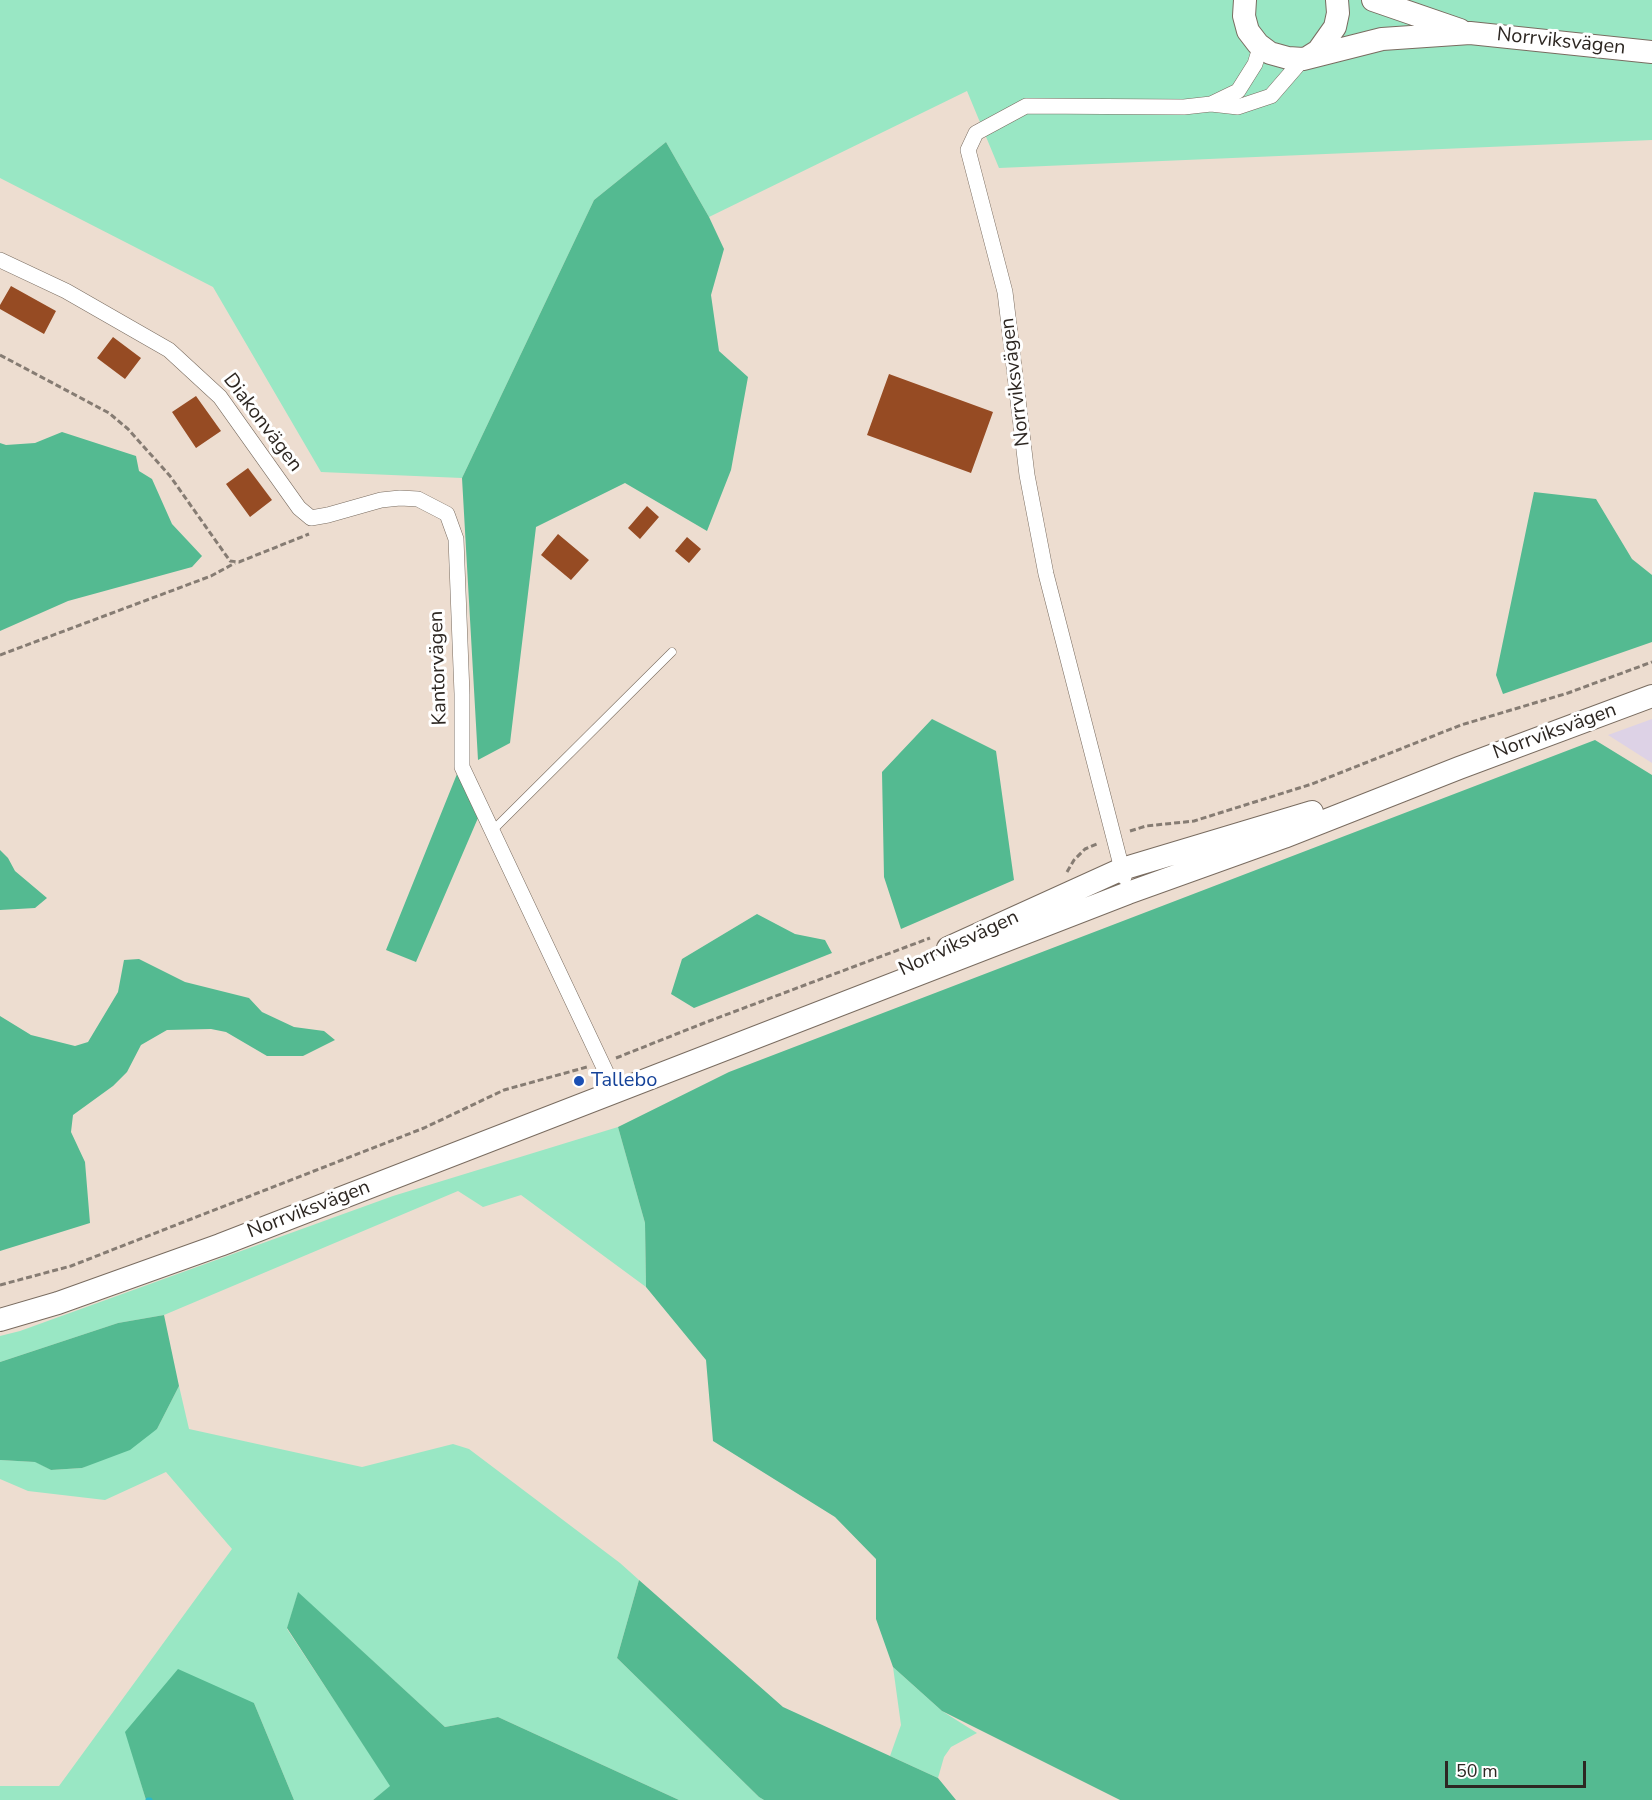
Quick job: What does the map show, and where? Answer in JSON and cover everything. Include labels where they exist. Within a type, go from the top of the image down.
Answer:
[{"type":"street","points":[[1245,0],[1244,16],[1248,31],[1258,44]]},
{"type":"street","name":"Norrviksvägen","points":[[1128,893],[1046,574],[1027,475],[1005,292],[968,150],[976,133],[1026,106],[1184,107],[1211,104],[1238,107],[1270,96],[1303,59],[1318,51],[1335,27],[1338,14],[1337,0]]},
{"type":"street","name":"Norrviksvägen","points":[[1373,0],[1470,33]]},
{"type":"street","name":"Norrviksvägen","points":[[1258,44],[1270,53],[1303,59],[1382,39],[1470,33],[1652,51]]},
{"type":"street","name":"Norrviksvägen","points":[[1211,104],[1238,91],[1255,64],[1259,51],[1258,44]]},
{"type":"street","name":"Diakonvägen","points":[[0,260],[66,291],[169,350],[220,397],[299,508],[311,518],[381,500],[400,498],[418,498],[436,507]]},
{"type":"street","name":"Kantorvägen","points":[[436,507],[447,514],[456,539],[462,694],[462,767],[493,830]]},
{"type":"street","name":"Norrviksvägen","points":[[0,1320],[58,1303],[220,1245],[1128,893],[1284,837],[1459,768],[1652,696]]},
{"type":"street","name":"Norrviksvägen","points":[[798,1021],[942,951],[1122,869],[1459,768]]},
{"type":"street","points":[[493,830],[503,858],[615,1091]]},
{"type":"street","name":"Norrviksvägen","points":[[1002,942],[1100,915],[1213,873],[1284,837]]},
{"type":"lane","points":[[493,830],[672,652]]},
{"type":"path","points":[[0,355],[109,413],[128,429],[170,476],[230,561],[236,563]]},
{"type":"path","points":[[0,655],[211,576],[236,563],[316,532]]},
{"type":"path","points":[[1062,876],[1086,849],[1112,836],[1146,826],[1194,821],[1312,784],[1461,725],[1568,693],[1652,662]]},
{"type":"path","points":[[0,1285],[71,1266],[424,1128],[504,1090],[602,1064],[704,1023],[934,937]]},
{"type":"shaded area","points":[[1652,719],[1652,763],[1608,735]]},
{"type":"green space","points":[[0,0],[1652,0],[1652,140],[999,168],[967,91],[709,217],[666,142],[594,200],[462,478],[321,472],[213,287],[0,178]]},
{"type":"green space","points":[[666,142],[709,217],[724,249],[711,295],[719,351],[748,377],[731,470],[707,531],[625,483],[536,527],[510,743],[478,760],[462,478],[594,200]]},
{"type":"green space","points":[[62,432],[136,456],[139,471],[152,479],[172,524],[202,556],[192,567],[68,601],[0,631],[0,443],[6,445],[35,443]]},
{"type":"green space","points":[[1534,492],[1596,499],[1632,559],[1652,575],[1652,642],[1503,694],[1496,675]]},
{"type":"green space","points":[[932,719],[996,751],[1014,880],[901,929],[884,877],[882,772]]},
{"type":"green space","points":[[1595,740],[1652,775],[1652,1800],[1120,1800],[942,1711],[893,1667],[876,1619],[876,1559],[835,1517],[713,1441],[706,1360],[646,1287],[645,1223],[618,1127],[729,1072]]},
{"type":"green space","points":[[457,774],[481,811],[416,962],[386,950]]},
{"type":"green space","points":[[0,850],[8,858],[15,871],[47,898],[35,908],[0,910]]},
{"type":"green space","points":[[757,914],[795,934],[825,940],[832,953],[694,1008],[671,994],[682,959]]},
{"type":"green space","points":[[139,959],[185,982],[249,998],[262,1012],[294,1027],[324,1031],[335,1040],[303,1056],[267,1056],[226,1032],[211,1029],[167,1030],[141,1045],[127,1072],[113,1086],[73,1115],[71,1132],[85,1162],[90,1223],[0,1251],[0,1016],[31,1035],[75,1046],[88,1042],[118,992],[124,960]]},
{"type":"green space","points":[[618,1127],[645,1223],[646,1287],[521,1195],[483,1207],[458,1191],[164,1315],[118,1323],[0,1362],[0,1336],[20,1331],[393,1196]]},
{"type":"green space","points":[[164,1315],[179,1386],[157,1429],[130,1450],[82,1468],[51,1470],[35,1462],[0,1460],[0,1362],[118,1323]]},
{"type":"green space","points":[[179,1386],[189,1429],[362,1467],[453,1444],[469,1449],[620,1563],[639,1580],[617,1658],[764,1800],[679,1800],[498,1717],[445,1727],[298,1593],[287,1629],[391,1786],[373,1800],[294,1800],[254,1703],[126,1732],[146,1800],[0,1800],[0,1786],[59,1786],[232,1549],[166,1472],[105,1500],[28,1491],[0,1479],[0,1460],[36,1462],[51,1470],[82,1468],[157,1429]]},
{"type":"green space","points":[[639,1580],[783,1707],[938,1778],[956,1800],[764,1800],[759,1797],[617,1658]]},
{"type":"green space","points":[[298,1592],[445,1727],[498,1717],[679,1800],[373,1800],[390,1786],[287,1628]]},
{"type":"green space","points":[[893,1667],[942,1711],[977,1733],[951,1747],[944,1757],[938,1778],[890,1756],[901,1725]]},
{"type":"green space","points":[[178,1669],[254,1703],[294,1800],[146,1800],[125,1732]]},
{"type":"building","points":[[11,286],[56,311],[44,334],[0,309]]},
{"type":"building","points":[[113,337],[141,358],[125,379],[97,358]]},
{"type":"building","points":[[889,374],[993,412],[971,473],[867,435]]},
{"type":"building","points":[[196,396],[221,431],[196,448],[172,412]]},
{"type":"building","points":[[248,468],[272,500],[250,517],[226,484]]},
{"type":"building","points":[[647,506],[659,517],[640,539],[628,528]]},
{"type":"building","points":[[558,534],[589,560],[571,580],[541,555]]},
{"type":"building","points":[[687,537],[701,549],[689,563],[675,551]]},
{"type":"place","name":"Tallebo","points":[[579,1081]]}]
